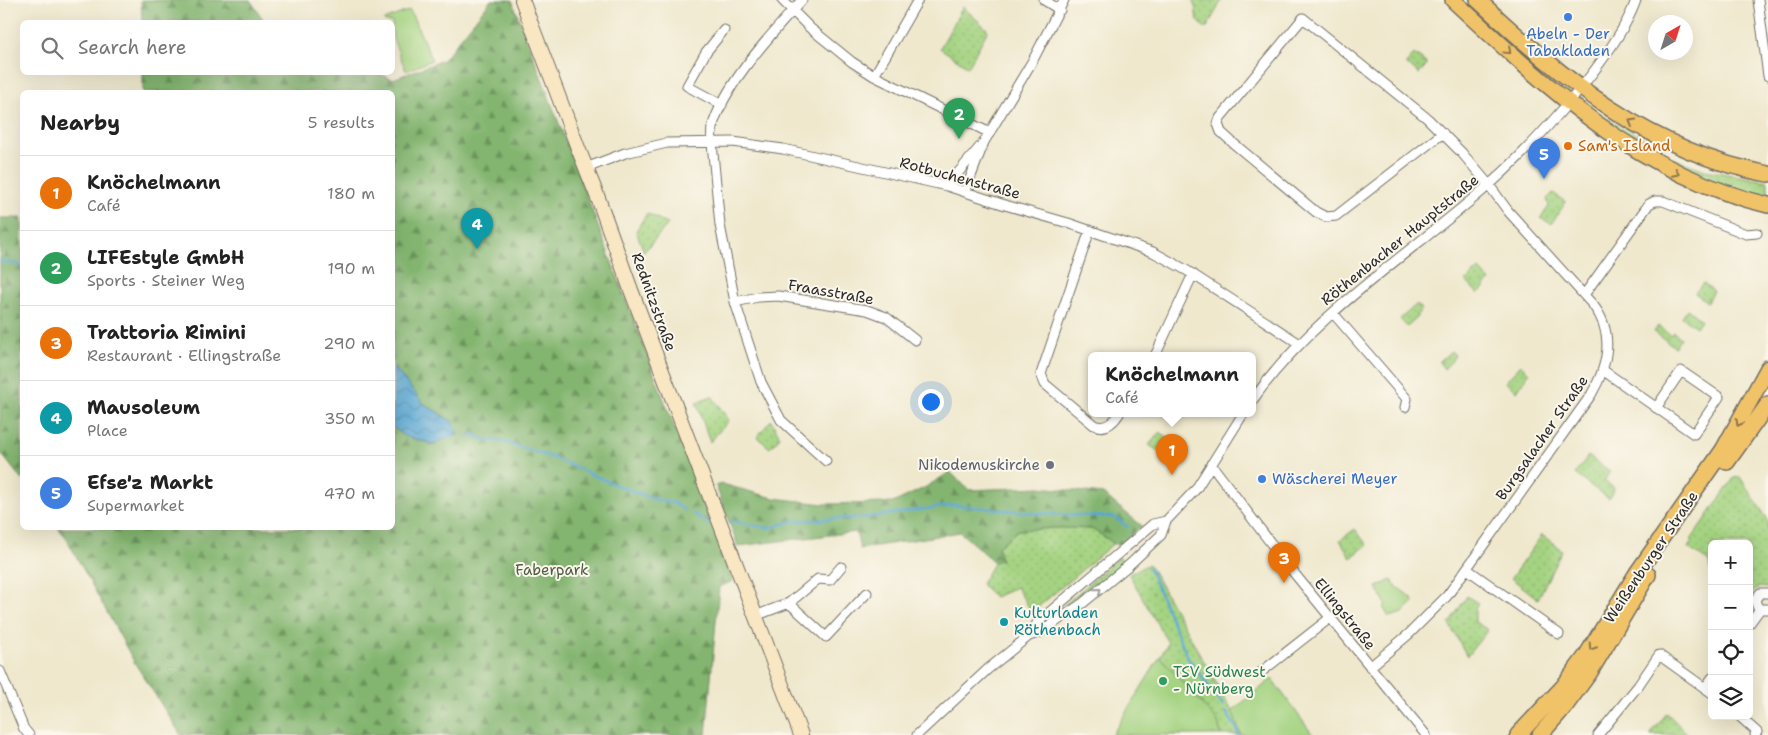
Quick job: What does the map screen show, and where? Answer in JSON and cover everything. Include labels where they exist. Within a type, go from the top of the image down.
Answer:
[{"type":"main road","name":"Rednitzstraße","points":[[522,0],[800,735]]},
{"type":"main road","points":[[1452,0],[1568,103],[1622,142],[1655,162],[1704,186],[1768,205]]},
{"type":"main road","points":[[1478,0],[1540,57],[1580,89],[1631,122],[1675,144],[1736,167],[1768,174]]},
{"type":"main road","points":[[1655,162],[1656,152],[1664,147],[1675,144]]},
{"type":"main road","name":"Weißenburger Straße","points":[[1518,735],[1563,687],[1586,656],[1637,573],[1723,450],[1768,368]]},
{"type":"main road","name":"Weißenburger Straße","points":[[1540,735],[1566,705],[1587,676],[1607,646],[1650,572],[1768,404]]},
{"type":"street","points":[[782,0],[810,28],[852,62],[874,76],[990,133]]},
{"type":"street","points":[[802,0],[742,72],[722,105],[711,130],[720,225],[735,302],[761,382],[781,420],[826,461]]},
{"type":"street","points":[[874,76],[918,0]]},
{"type":"street","points":[[1044,0],[1060,10]]},
{"type":"street","points":[[947,186],[990,133],[1034,60],[1064,0]]},
{"type":"street","name":"Röthenbacher Hauptstraße","points":[[1256,396],[1274,372],[1300,344],[1333,313],[1489,185],[1528,149],[1580,89],[1626,22],[1636,0]]},
{"type":"street","points":[[1758,0],[1768,76]]},
{"type":"street","name":"Burgsalacher Straße","points":[[1370,666],[1422,622],[1447,596],[1591,395],[1604,371],[1607,350],[1606,330],[1596,310],[1584,295],[1508,211],[1489,185],[1443,134],[1428,119],[1303,18],[1220,118],[1218,124],[1221,132],[1316,212],[1330,217],[1336,216],[1443,134]]},
{"type":"street","points":[[722,105],[687,86],[706,52],[724,30]]},
{"type":"street","name":"Rotbuchenstraße","points":[[586,168],[625,154],[667,143],[733,142],[783,149],[947,186],[1090,230],[1152,252],[1193,274],[1300,344]]},
{"type":"street","points":[[965,192],[984,142]]},
{"type":"street","points":[[1584,295],[1649,204],[1654,201],[1663,201],[1746,234],[1757,233]]},
{"type":"street","points":[[1090,230],[1041,374],[1045,384],[1094,425],[1100,428],[1105,427],[1117,417]]},
{"type":"street","points":[[1157,352],[1193,274]]},
{"type":"street","name":"Fraasstraße","points":[[735,302],[758,297],[778,296],[866,310],[886,317],[915,340]]},
{"type":"street","points":[[1333,313],[1407,399],[1405,407]]},
{"type":"street","points":[[1604,371],[1656,408],[1694,434],[1719,397],[1682,371],[1656,408]]},
{"type":"street","points":[[1029,636],[1041,632],[1083,604],[1161,535],[1166,522],[1196,488],[1241,417]]},
{"type":"street","name":"Ellingstraße","points":[[1211,464],[1263,534],[1424,734]]},
{"type":"street","points":[[917,735],[988,669],[1029,636],[1038,622],[1153,524],[1166,522]]},
{"type":"street","points":[[755,616],[789,603],[818,579],[830,580],[842,567]]},
{"type":"street","points":[[1467,569],[1559,634]]},
{"type":"street","points":[[1753,620],[1764,609],[1756,603],[1756,597],[1763,592],[1768,593]]},
{"type":"street","points":[[789,603],[826,637],[867,593]]},
{"type":"street","points":[[1260,673],[1330,618]]},
{"type":"street","points":[[1598,735],[1638,686],[1659,655],[1708,690]]},
{"type":"street","points":[[0,671],[24,729],[29,735]]},
{"type":"street","points":[[1744,720],[1757,732],[1755,735]]},
{"type":"green space","points":[[141,0],[250,0],[264,20],[142,20]]},
{"type":"green space","name":"Faberpark","points":[[491,0],[512,0],[733,581],[719,587],[706,735],[181,735],[136,665],[65,536],[60,530],[395,530],[395,429],[404,436],[454,423],[423,403],[395,368],[395,90],[143,90],[143,75],[382,75],[393,79],[443,60]]},
{"type":"green space","points":[[1194,0],[1222,0],[1206,29],[1197,20]]},
{"type":"green space","points":[[963,7],[988,30],[968,67],[940,48]]},
{"type":"green space","points":[[410,10],[432,60],[406,71],[395,44],[395,20],[384,20]]},
{"type":"green space","points":[[1414,54],[1427,64],[1419,74],[1406,64]]},
{"type":"green space","points":[[1598,113],[1654,144],[1645,151],[1595,117]]},
{"type":"green space","points":[[1664,155],[1705,170],[1768,181],[1768,196],[1706,181],[1662,156]]},
{"type":"green space","points":[[1553,193],[1566,202],[1551,224],[1541,218],[1549,206],[1547,199]]},
{"type":"green space","points":[[647,213],[668,224],[644,252],[636,231]]},
{"type":"green space","points":[[0,218],[20,218],[20,477],[0,452]]},
{"type":"green space","points":[[1479,269],[1490,281],[1478,294],[1466,281]]},
{"type":"green space","points":[[1703,283],[1714,291],[1707,302],[1695,293]]},
{"type":"green space","points":[[1417,304],[1422,310],[1416,315],[1418,317],[1407,327],[1400,319]]},
{"type":"green space","points":[[1687,309],[1701,320],[1696,327],[1682,317]]},
{"type":"green space","points":[[1658,326],[1671,335],[1673,332],[1681,338],[1675,347],[1654,332]]},
{"type":"green space","points":[[1451,351],[1455,355],[1444,369],[1439,362]]},
{"type":"green space","points":[[1521,365],[1529,373],[1517,391],[1505,382]]},
{"type":"green space","points":[[712,396],[729,420],[710,442],[696,402]]},
{"type":"green space","points":[[771,420],[780,437],[770,448],[757,437]]},
{"type":"green space","points":[[1160,432],[1171,441],[1161,453],[1149,445]]},
{"type":"green space","points":[[1588,456],[1610,471],[1604,481],[1614,488],[1609,499],[1575,474]]},
{"type":"green space","points":[[950,472],[969,490],[1040,487],[1103,494],[1142,526],[1118,546],[1092,529],[1018,530],[998,547],[1001,560],[994,562],[960,532],[860,549],[856,532],[738,546],[716,486],[722,484],[774,498],[824,504],[893,503],[926,487]]},
{"type":"green space","points":[[1740,477],[1768,520],[1768,588],[1759,587],[1753,593],[1753,540],[1708,540],[1708,561],[1688,548],[1693,541],[1691,540],[1734,478]]},
{"type":"green space","points":[[1092,529],[1114,543],[1032,612],[1016,587],[995,597],[981,584],[994,562],[1001,559],[998,547],[1018,530]]},
{"type":"green space","points":[[1355,529],[1367,545],[1351,558],[1340,540]]},
{"type":"green space","points":[[1542,535],[1562,550],[1538,599],[1511,578]]},
{"type":"green space","points":[[1120,557],[1125,565],[1039,630],[1039,627]]},
{"type":"green space","points":[[1149,564],[1232,711],[1241,735],[1221,735],[1218,722],[1160,657],[1168,643],[1129,574]]},
{"type":"green space","points":[[1391,580],[1394,582],[1393,584],[1412,598],[1414,602],[1403,613],[1389,617],[1383,607],[1386,605],[1377,587]]},
{"type":"green space","points":[[1467,596],[1478,603],[1475,608],[1475,622],[1488,630],[1467,656],[1449,624]]},
{"type":"green space","name":"TSV Südwest - Nürnberg","points":[[1160,657],[1218,722],[1221,735],[1112,735]]},
{"type":"green space","name":"TSV Südwest - Nürnberg","points":[[1272,679],[1313,735],[1241,735],[1232,711]]},
{"type":"green space","points":[[1667,713],[1689,735],[1650,735]]},
{"type":"water","points":[[395,368],[423,403],[454,423],[458,435],[432,444],[404,436],[395,429]]},
{"type":"waterway","points":[[0,261],[20,265]]},
{"type":"waterway","points":[[467,437],[474,434],[482,439],[504,442],[554,458],[616,485],[657,500],[674,503],[684,510]]},
{"type":"waterway","points":[[732,521],[768,528],[794,521],[869,517],[955,505],[1034,513],[1114,517],[1128,527]]},
{"type":"waterway","points":[[693,514],[712,525]]},
{"type":"waterway","points":[[1149,568],[1188,658],[1223,706]]},
{"type":"waterway","points":[[1226,712],[1237,729],[1238,735]]},
{"type":"place","name":"Abeln - Der Tabakladen","points":[[1568,17]]},
{"type":"place","name":"LIFEstyle GmbH","points":[[959,139]]},
{"type":"place","name":"Sam's Island","points":[[1568,146]]},
{"type":"place","name":"Efse'z Markt","points":[[1544,179]]},
{"type":"place","name":"Mausoleum","points":[[477,249]]},
{"type":"place","name":"Nikodemuskirche","points":[[1050,465]]},
{"type":"place","name":"Knöchelmann","points":[[1172,475]]},
{"type":"place","name":"Wäscherei Meyer","points":[[1262,479]]},
{"type":"place","name":"Trattoria Rimini","points":[[1284,583]]},
{"type":"place","name":"Kulturladen Röthenbach","points":[[1004,622]]},
{"type":"place","name":"TSV Südwest - Nürnberg","points":[[1163,681]]}]
